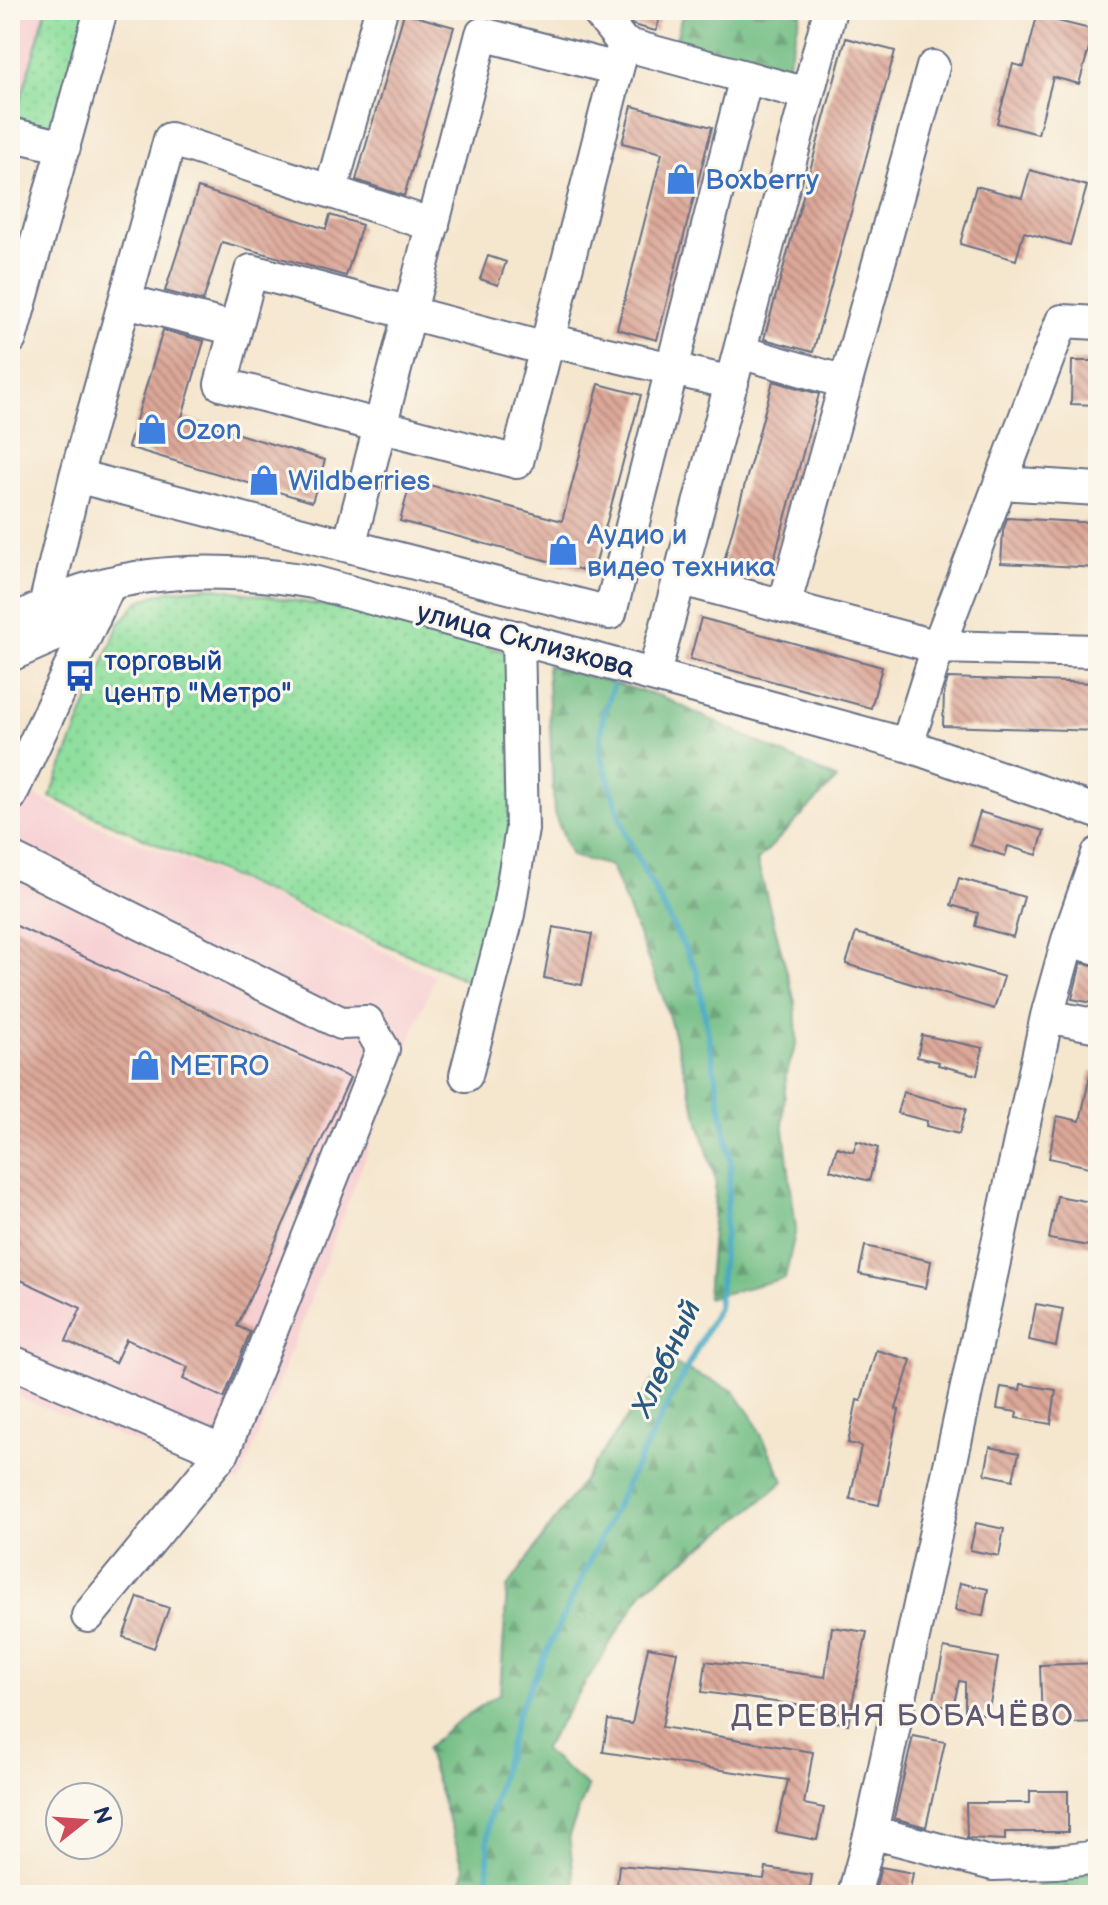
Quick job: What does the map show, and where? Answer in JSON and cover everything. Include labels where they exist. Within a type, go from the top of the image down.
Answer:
[{"type":"street","points":[[10,339],[101,10]]},
{"type":"street","points":[[331,190],[381,10]]},
{"type":"street","points":[[597,10],[620,57],[547,344],[517,462],[221,384],[251,271],[409,313],[547,344],[673,369],[732,383]]},
{"type":"street","name":"улица Склизкова","points":[[10,623],[45,606],[110,583],[200,573],[246,573],[291,578],[358,592],[654,674],[830,10]]},
{"type":"street","points":[[349,546],[482,34],[746,77],[807,94]]},
{"type":"street","points":[[784,606],[933,67]]},
{"type":"street","points":[[76,476],[610,613],[746,77]]},
{"type":"street","points":[[10,134],[64,147]]},
{"type":"street","points":[[45,606],[76,476],[170,139],[433,225]]},
{"type":"street","points":[[126,301],[235,329]]},
{"type":"street","points":[[907,745],[938,647],[1062,321],[1098,323]]},
{"type":"street","points":[[740,352],[845,382]]},
{"type":"street","points":[[1001,483],[1098,489]]},
{"type":"street","points":[[678,578],[938,647],[1098,651]]},
{"type":"street","points":[[13,781],[110,583]]},
{"type":"street","points":[[10,655],[94,618]]},
{"type":"street","points":[[466,1075],[508,914],[522,829],[518,637]]},
{"type":"street","points":[[654,674],[907,745],[1098,812]]},
{"type":"street","points":[[1039,791],[1067,792],[1098,787]]},
{"type":"street","points":[[854,1895],[871,1832],[1047,1016],[1083,944],[1098,854]]},
{"type":"street","points":[[10,858],[341,1023],[367,1022],[383,1049],[223,1452],[88,1616]]},
{"type":"street","points":[[1047,1016],[1098,1026]]},
{"type":"street","points":[[10,1361],[223,1452]]},
{"type":"street","points":[[871,1832],[993,1864],[1098,1857]]},
{"type":"shaded area","points":[[10,10],[46,10],[14,124],[10,123]]},
{"type":"shaded area","points":[[10,784],[94,824],[245,885],[435,976],[240,1483],[10,1394]]},
{"type":"green space","points":[[46,10],[89,10],[60,134],[14,124]]},
{"type":"green space","points":[[683,10],[802,10],[785,73],[674,48]]},
{"type":"green space","points":[[210,587],[332,607],[510,653],[513,836],[482,987],[50,797],[119,624],[139,601],[169,591]]},
{"type":"green space","points":[[547,665],[660,696],[837,779],[757,861],[795,1002],[797,1041],[786,1075],[783,1122],[796,1229],[785,1278],[707,1298],[716,1181],[664,1000],[611,866],[571,856],[554,813]]},
{"type":"green space","points":[[667,1361],[733,1390],[754,1420],[784,1481],[644,1590],[543,1750],[588,1787],[569,1835],[576,1895],[459,1895],[464,1869],[426,1749],[447,1729],[500,1693],[507,1588]]},
{"type":"green space","points":[[1098,1869],[1098,1895],[1020,1895],[1055,1877]]},
{"type":"building","points":[[621,10],[662,10],[656,31],[633,25]]},
{"type":"building","points":[[404,13],[454,27],[404,196],[356,180]]},
{"type":"building","points":[[1037,16],[1094,30],[1079,84],[1053,77],[1038,134],[997,123],[1013,64],[1024,67]]},
{"type":"building","points":[[846,38],[895,51],[813,352],[764,339]]},
{"type":"building","points":[[632,106],[712,127],[657,340],[617,329],[662,153],[622,143]]},
{"type":"building","points":[[1030,170],[1087,186],[1070,245],[1024,232],[1016,260],[960,244],[976,186],[1022,198]]},
{"type":"building","points":[[198,188],[326,229],[330,215],[362,225],[346,276],[222,242],[203,301],[165,291]]},
{"type":"building","points":[[488,256],[506,262],[498,285],[480,279]]},
{"type":"building","points":[[163,330],[204,341],[182,417],[325,460],[312,502],[128,447]]},
{"type":"building","points":[[1072,361],[1098,361],[1098,405],[1071,404]]},
{"type":"building","points":[[773,381],[819,394],[770,574],[724,561]]},
{"type":"building","points":[[599,384],[641,395],[593,573],[400,521],[411,480],[562,521]]},
{"type":"building","points":[[1007,518],[1098,523],[1098,568],[1001,563]]},
{"type":"building","points":[[701,618],[882,667],[871,708],[690,659]]},
{"type":"building","points":[[948,678],[1098,683],[1098,731],[943,726],[944,692]]},
{"type":"building","points":[[980,812],[1044,831],[1037,855],[1008,846],[1005,856],[970,845]]},
{"type":"building","points":[[959,878],[1024,897],[1013,937],[975,926],[978,913],[951,905]]},
{"type":"building","points":[[10,923],[350,1078],[237,1326],[250,1332],[224,1398],[183,1379],[188,1367],[126,1339],[115,1363],[66,1341],[81,1308],[10,1275]]},
{"type":"building","points":[[553,927],[592,934],[582,985],[544,978]]},
{"type":"building","points":[[856,933],[1004,977],[994,1009],[846,964]]},
{"type":"building","points":[[1081,963],[1098,966],[1098,1004],[1072,999]]},
{"type":"building","points":[[922,1035],[983,1048],[977,1075],[917,1057]]},
{"type":"building","points":[[1091,1071],[1098,1071],[1098,1169],[1049,1158],[1057,1116],[1080,1121]]},
{"type":"building","points":[[903,1092],[966,1109],[959,1134],[926,1126],[927,1121],[897,1113]]},
{"type":"building","points":[[857,1141],[878,1148],[869,1181],[830,1170],[837,1147],[853,1152]]},
{"type":"building","points":[[1057,1196],[1097,1203],[1089,1246],[1049,1239]]},
{"type":"building","points":[[865,1246],[931,1261],[926,1288],[859,1274]]},
{"type":"building","points":[[1036,1304],[1063,1309],[1056,1346],[1029,1340]]},
{"type":"building","points":[[876,1350],[911,1360],[896,1409],[899,1410],[879,1505],[850,1499],[861,1446],[848,1443],[857,1400],[861,1401]]},
{"type":"building","points":[[1021,1384],[1056,1390],[1051,1424],[1016,1418],[1017,1412],[997,1409],[1001,1387],[1020,1390]]},
{"type":"building","points":[[990,1447],[1019,1453],[1013,1480],[985,1474]]},
{"type":"building","points":[[976,1523],[1004,1529],[999,1556],[970,1550]]},
{"type":"building","points":[[960,1583],[988,1589],[983,1616],[955,1610]]},
{"type":"building","points":[[138,1597],[169,1608],[154,1648],[123,1637]]},
{"type":"building","points":[[832,1627],[867,1632],[848,1724],[818,1719],[820,1708],[702,1692],[706,1661],[825,1677]]},
{"type":"building","points":[[648,1647],[677,1652],[662,1727],[813,1752],[804,1804],[824,1808],[817,1840],[776,1832],[788,1780],[603,1752],[608,1720],[632,1724]]},
{"type":"building","points":[[944,1648],[998,1658],[988,1715],[965,1710],[965,1682],[959,1681],[953,1708],[933,1704]]},
{"type":"building","points":[[1098,1663],[1098,1722],[1042,1724],[1040,1665]]},
{"type":"building","points":[[913,1736],[945,1742],[926,1827],[894,1818]]},
{"type":"building","points":[[1030,1791],[1068,1791],[1068,1832],[1005,1832],[1005,1840],[967,1838],[966,1803],[1030,1803]]},
{"type":"building","points":[[619,1865],[764,1879],[766,1868],[812,1875],[809,1895],[616,1895]]},
{"type":"building","points":[[881,1867],[913,1873],[909,1895],[874,1895]]},
{"type":"waterway","name":"Хлебный","points":[[488,1895],[488,1824],[518,1712],[626,1485],[718,1308],[731,1163],[697,972],[626,835],[600,752],[603,716],[613,686]]},
{"type":"place","name":"Boxberry","points":[[681,179]]},
{"type":"place","name":"Ozon","points":[[152,429]]},
{"type":"place","name":"Wildberries","points":[[264,480]]},
{"type":"place","name":"Аудио и видео техника","points":[[563,550]]},
{"type":"place","name":"торговый центр \"Метро\"","points":[[80,676]]},
{"type":"place","name":"METRO","points":[[145,1065]]},
{"type":"district","name":"ДЕРЕВНЯ БОБАЧЁВО","points":[[903,1716]]}]
